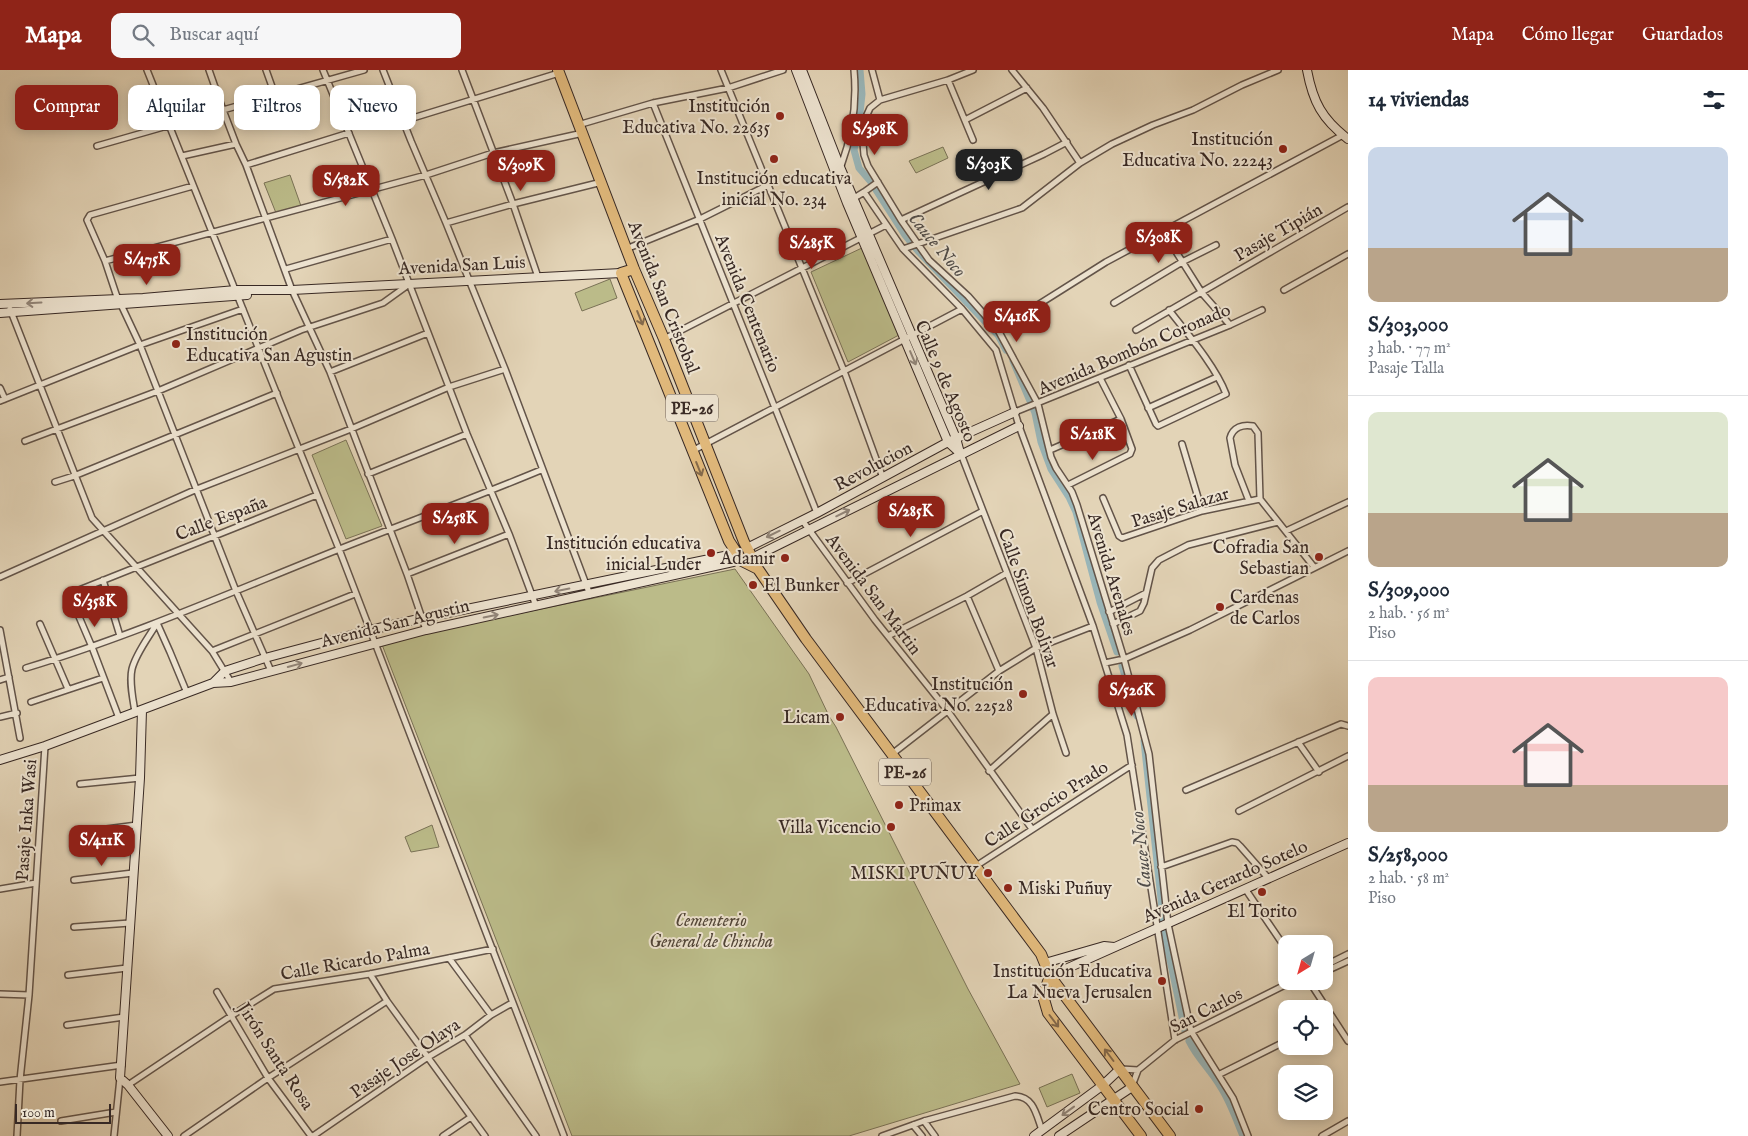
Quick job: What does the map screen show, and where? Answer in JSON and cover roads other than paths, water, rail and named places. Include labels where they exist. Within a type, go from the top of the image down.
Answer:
[{"type":"highway","name":"Avenida San Cristobal","points":[[559,72],[626,249],[673,360],[747,548],[739,558],[758,569],[806,639],[1041,954],[1050,976]]},
{"type":"highway","name":"Avenida San Luis","points":[[621,273],[634,269]]},
{"type":"highway","points":[[621,273],[729,541],[739,558]]},
{"type":"highway","points":[[659,367],[673,360]]},
{"type":"highway","points":[[1050,976],[1043,996],[1048,1013],[1141,1136]]},
{"type":"highway","name":"PE-26","points":[[1050,976],[1170,1136]]},
{"type":"street","points":[[147,70],[153,85]]},
{"type":"street","points":[[209,70],[214,85]]},
{"type":"street","points":[[266,70],[271,85]]},
{"type":"street","points":[[323,70],[410,284],[467,434],[509,534],[536,606]]},
{"type":"street","points":[[312,85],[364,70]]},
{"type":"street","points":[[384,70],[390,85]]},
{"type":"street","points":[[462,70],[513,204],[538,277]]},
{"type":"street","points":[[721,70],[844,371],[883,478]]},
{"type":"street","points":[[105,261],[426,175],[493,153],[580,129],[653,103],[728,88],[783,70]]},
{"type":"street","name":"Calle 9 de Agosto","points":[[796,70],[837,176],[865,235],[908,338],[948,442],[961,454]]},
{"type":"street","name":"Calle 9 de Agosto","points":[[802,70],[840,167],[850,201]]},
{"type":"street","points":[[837,176],[848,148],[856,92],[854,70]]},
{"type":"street","points":[[872,70],[880,100],[948,80],[973,70]]},
{"type":"street","points":[[1012,70],[1044,108],[1080,163]]},
{"type":"street","points":[[903,249],[1022,208],[1080,163],[1112,144],[1153,125],[1193,110],[1242,85],[1278,70]]},
{"type":"street","points":[[998,330],[1106,262],[1346,137],[1323,114],[1316,103],[1311,92],[1306,70]]},
{"type":"street","points":[[416,117],[559,72]]},
{"type":"street","points":[[948,80],[973,140]]},
{"type":"street","points":[[964,120],[1027,88]]},
{"type":"street","name":"Avenida Arenales","points":[[880,100],[868,112],[863,133],[864,154],[876,183],[901,220],[914,245],[968,296],[998,330],[1037,404],[1056,468],[1068,485],[1077,505],[1124,659],[1149,754],[1168,924],[1191,1031],[1220,1074],[1233,1098],[1248,1136]]},
{"type":"street","name":"Avenida Centenario","points":[[653,103],[817,513]]},
{"type":"street","points":[[224,113],[246,165],[292,290],[330,372],[407,574],[426,630]]},
{"type":"street","points":[[97,146],[149,130]]},
{"type":"street","points":[[171,130],[211,234],[237,293],[339,549],[564,1136]]},
{"type":"street","points":[[408,130],[505,369],[541,470],[590,595]]},
{"type":"street","points":[[246,165],[349,133]]},
{"type":"street","points":[[901,220],[1067,142]]},
{"type":"street","points":[[182,156],[236,144]]},
{"type":"street","points":[[446,224],[513,204],[602,182]]},
{"type":"street","points":[[850,201],[876,183]]},
{"type":"street","points":[[626,249],[700,219],[768,185]]},
{"type":"street","points":[[193,186],[88,217],[87,220],[105,261],[119,302],[140,345],[236,591],[271,671]]},
{"type":"street","name":"Avenida Arenales","points":[[866,191],[903,249],[962,309],[996,350],[1019,426],[1093,626],[1127,735],[1175,1040]]},
{"type":"street","name":"Pasaje Tipián","points":[[1136,330],[1348,207]]},
{"type":"street","points":[[664,339],[886,225]]},
{"type":"street","points":[[1163,231],[1202,292],[1230,325]]},
{"type":"street","points":[[286,270],[392,239]]},
{"type":"street","points":[[1114,303],[1182,262],[1216,245]]},
{"type":"street","points":[[1284,290],[1348,254]]},
{"type":"street","name":"Avenida San Luis","points":[[0,313],[10,308],[237,293],[286,294],[292,290],[621,273]]},
{"type":"street","points":[[25,441],[158,390],[310,328],[383,303],[410,284]]},
{"type":"street","name":"Avenida San Luis","points":[[0,304],[10,308]]},
{"type":"street","points":[[10,308],[92,518],[212,651],[231,682]]},
{"type":"street","points":[[0,388],[2,400],[140,345],[243,309]]},
{"type":"street","points":[[692,451],[962,309]]},
{"type":"street","points":[[1128,365],[1156,424],[1160,426],[1225,396],[1225,391],[1217,377],[1169,310]]},
{"type":"street","name":"Avenida Bombón Coronado","points":[[1015,412],[1230,325],[1262,310]]},
{"type":"street","points":[[330,372],[428,333]]},
{"type":"street","name":"Calle 9 de Agosto","points":[[908,338],[956,438],[961,454]]},
{"type":"street","points":[[0,576],[197,489],[351,429],[449,387],[505,369]]},
{"type":"street","points":[[1148,408],[1217,377]]},
{"type":"street","points":[[1068,485],[1132,452],[1121,419],[1100,378]]},
{"type":"street","points":[[55,482],[74,476],[277,393]]},
{"type":"street","name":"Revolucion","points":[[747,548],[817,513],[948,442],[1015,412]]},
{"type":"street","points":[[1050,450],[1121,419]]},
{"type":"street","points":[[1249,501],[1236,465],[1230,438],[1234,431],[1243,425],[1253,426],[1258,433],[1260,499],[1314,567]]},
{"type":"street","name":"Revolucion","points":[[739,558],[808,530],[1019,426]]},
{"type":"street","points":[[368,474],[467,434]]},
{"type":"street","points":[[1182,444],[1202,511]]},
{"type":"street","name":"Calle Simon Bolivar","points":[[961,454],[1036,648],[1053,714],[1066,753]]},
{"type":"street","points":[[26,668],[92,647],[156,623],[541,470]]},
{"type":"street","name":"Calle España","points":[[119,718],[71,598],[74,592],[317,495]]},
{"type":"street","name":"Pasaje Salazar","points":[[1103,498],[1119,536],[1122,538],[1202,511],[1260,499]]},
{"type":"street","points":[[1286,531],[1348,502]]},
{"type":"street","points":[[847,583],[983,511]]},
{"type":"street","name":"Avenida San Martin","points":[[802,520],[847,583],[947,710],[1032,829]]},
{"type":"street","points":[[1113,624],[1140,611],[1144,603],[1152,568],[1159,560],[1188,545],[1278,522]]},
{"type":"street","points":[[407,574],[509,534]]},
{"type":"street","points":[[1105,663],[1124,659],[1190,630],[1348,551]]},
{"type":"street","name":"Avenida San Agustin","points":[[225,671],[265,658],[423,618],[586,585],[739,558]]},
{"type":"street","name":"Avenida San Agustin","points":[[0,760],[45,746],[213,683],[231,682],[426,630],[590,595],[739,558]]},
{"type":"street","points":[[888,636],[967,596],[1006,573]]},
{"type":"street","points":[[103,580],[120,636]]},
{"type":"street","points":[[212,651],[355,594]]},
{"type":"street","points":[[1109,612],[1146,594]]},
{"type":"street","points":[[967,596],[998,671]]},
{"type":"street","points":[[156,623],[187,693]]},
{"type":"street","points":[[114,1136],[122,1064],[126,968],[140,778],[138,711],[131,681],[134,662],[156,623]]},
{"type":"street","points":[[40,624],[68,689]]},
{"type":"street","points":[[892,754],[998,671],[1036,648],[1093,626]]},
{"type":"street","points":[[0,630],[20,738]]},
{"type":"street","points":[[213,683],[225,671]]},
{"type":"street","points":[[0,680],[10,677]]},
{"type":"street","points":[[31,702],[103,678]]},
{"type":"street","points":[[0,717],[16,713]]},
{"type":"street","points":[[989,771],[1053,714]]},
{"type":"street","points":[[1186,790],[1341,724],[1348,726]]},
{"type":"street","points":[[1298,742],[1319,772]]},
{"type":"street","name":"Pasaje Inka Wasi","points":[[17,1136],[20,1080],[29,995],[45,746]]},
{"type":"street","points":[[1239,811],[1348,756]]},
{"type":"street","name":"Calle Grocio Prado","points":[[976,866],[1132,765]]},
{"type":"street","points":[[80,784],[140,778]]},
{"type":"street","points":[[76,833],[137,825]]},
{"type":"street","points":[[1161,867],[1232,842],[1240,846],[1269,879]]},
{"type":"street","name":"Avenida Gerardo Sotelo","points":[[1050,976],[1348,843]]},
{"type":"street","points":[[74,880],[133,873]]},
{"type":"street","points":[[0,888],[36,883]]},
{"type":"street","points":[[1246,890],[1278,937]]},
{"type":"street","points":[[74,927],[130,923]]},
{"type":"street","name":"Avenida Gerardo Sotelo","points":[[1046,963],[1104,946],[1114,947]]},
{"type":"street","name":"Calle Ricardo Palma","points":[[128,1085],[255,1000],[280,988],[370,974],[493,949]]},
{"type":"street","points":[[1333,962],[1348,954]]},
{"type":"street","points":[[449,958],[491,1016]]},
{"type":"street","points":[[1333,968],[1348,961]]},
{"type":"street","points":[[68,976],[126,968]]},
{"type":"street","points":[[370,974],[387,1001],[485,1136]]},
{"type":"street","name":"San Carlos","points":[[1138,1070],[1175,1040],[1278,988]]},
{"type":"street","name":"Jirón Santa Rosa","points":[[217,992],[268,1078],[312,1136]]},
{"type":"street","points":[[0,994],[29,995]]},
{"type":"street","points":[[184,1136],[268,1078],[387,1001]]},
{"type":"street","name":"Pasaje Jose Olaya","points":[[312,1136],[428,1057],[465,1035],[512,1003]]},
{"type":"street","points":[[67,1025],[124,1017]]},
{"type":"street","points":[[1333,1018],[1348,1041]]},
{"type":"street","points":[[465,1035],[536,1136]]},
{"type":"street","points":[[1220,1074],[1278,1045]]},
{"type":"street","points":[[0,1082],[122,1064]]},
{"type":"street","points":[[1034,1136],[1103,1085],[1120,1070],[1138,1070],[1132,1087],[1059,1136]]},
{"type":"street","points":[[120,1078],[128,1085],[168,1136]]},
{"type":"street","points":[[882,1136],[924,1121],[1015,1096],[1025,1098],[1032,1104],[1042,1130]]},
{"type":"street","points":[[61,1121],[116,1112]]},
{"type":"street","points":[[443,1136],[471,1117]]},
{"type":"street","points":[[924,1121],[935,1136]]},
{"type":"street","points":[[1322,1136],[1348,1121]]},
{"type":"street","points":[[913,1125],[922,1136]]},
{"type":"waterway","name":"Cauce Noco","points":[[860,70],[862,94],[854,150],[859,168],[871,182],[905,235],[998,335],[1006,350]]},
{"type":"waterway","name":"Cauce Noco","points":[[1013,361],[1035,413],[1041,442],[1051,469],[1076,512],[1100,602],[1117,652]]},
{"type":"waterway","name":"Cauce Noco","points":[[1122,666],[1137,716]]},
{"type":"waterway","name":"Cauce Noco","points":[[1144,741],[1165,936],[1185,1031]]},
{"type":"waterway","name":"Cauce Noco","points":[[1189,1041],[1224,1092],[1243,1136]]},
{"type":"place","name":"Institución Educativa No. 22635","points":[[780,116]]},
{"type":"place","name":"Institución Educativa No. 22243","points":[[1283,149]]},
{"type":"place","name":"Institución educativa inicial No. 234","points":[[774,159]]},
{"type":"place","name":"Institución Educativa San Agustin","points":[[176,344]]},
{"type":"place","name":"Institución educativa inicial Luder","points":[[711,553]]},
{"type":"place","name":"Cofradia San Sebastian","points":[[1319,557]]},
{"type":"place","name":"Adamir","points":[[785,558]]},
{"type":"place","name":"El Bunker","points":[[753,585]]},
{"type":"place","name":"Cardenas de Carlos","points":[[1220,607]]},
{"type":"place","name":"Institución Educativa No. 22528","points":[[1023,694]]},
{"type":"place","name":"Licam","points":[[840,717]]},
{"type":"place","name":"Primax","points":[[899,805]]},
{"type":"place","name":"Villa Vicencio","points":[[891,827]]},
{"type":"place","name":"MISKI PUÑUY","points":[[988,873]]},
{"type":"place","name":"Miski Puñuy","points":[[1008,888]]},
{"type":"place","name":"El Torito","points":[[1262,892]]},
{"type":"place","name":"Institución Educativa La Nueva Jerusalen","points":[[1162,981]]},
{"type":"place","name":"Centro Social","points":[[1199,1109]]},
{"type":"park label","name":"Cementerio General de Chincha","points":[[711,930]]}]
